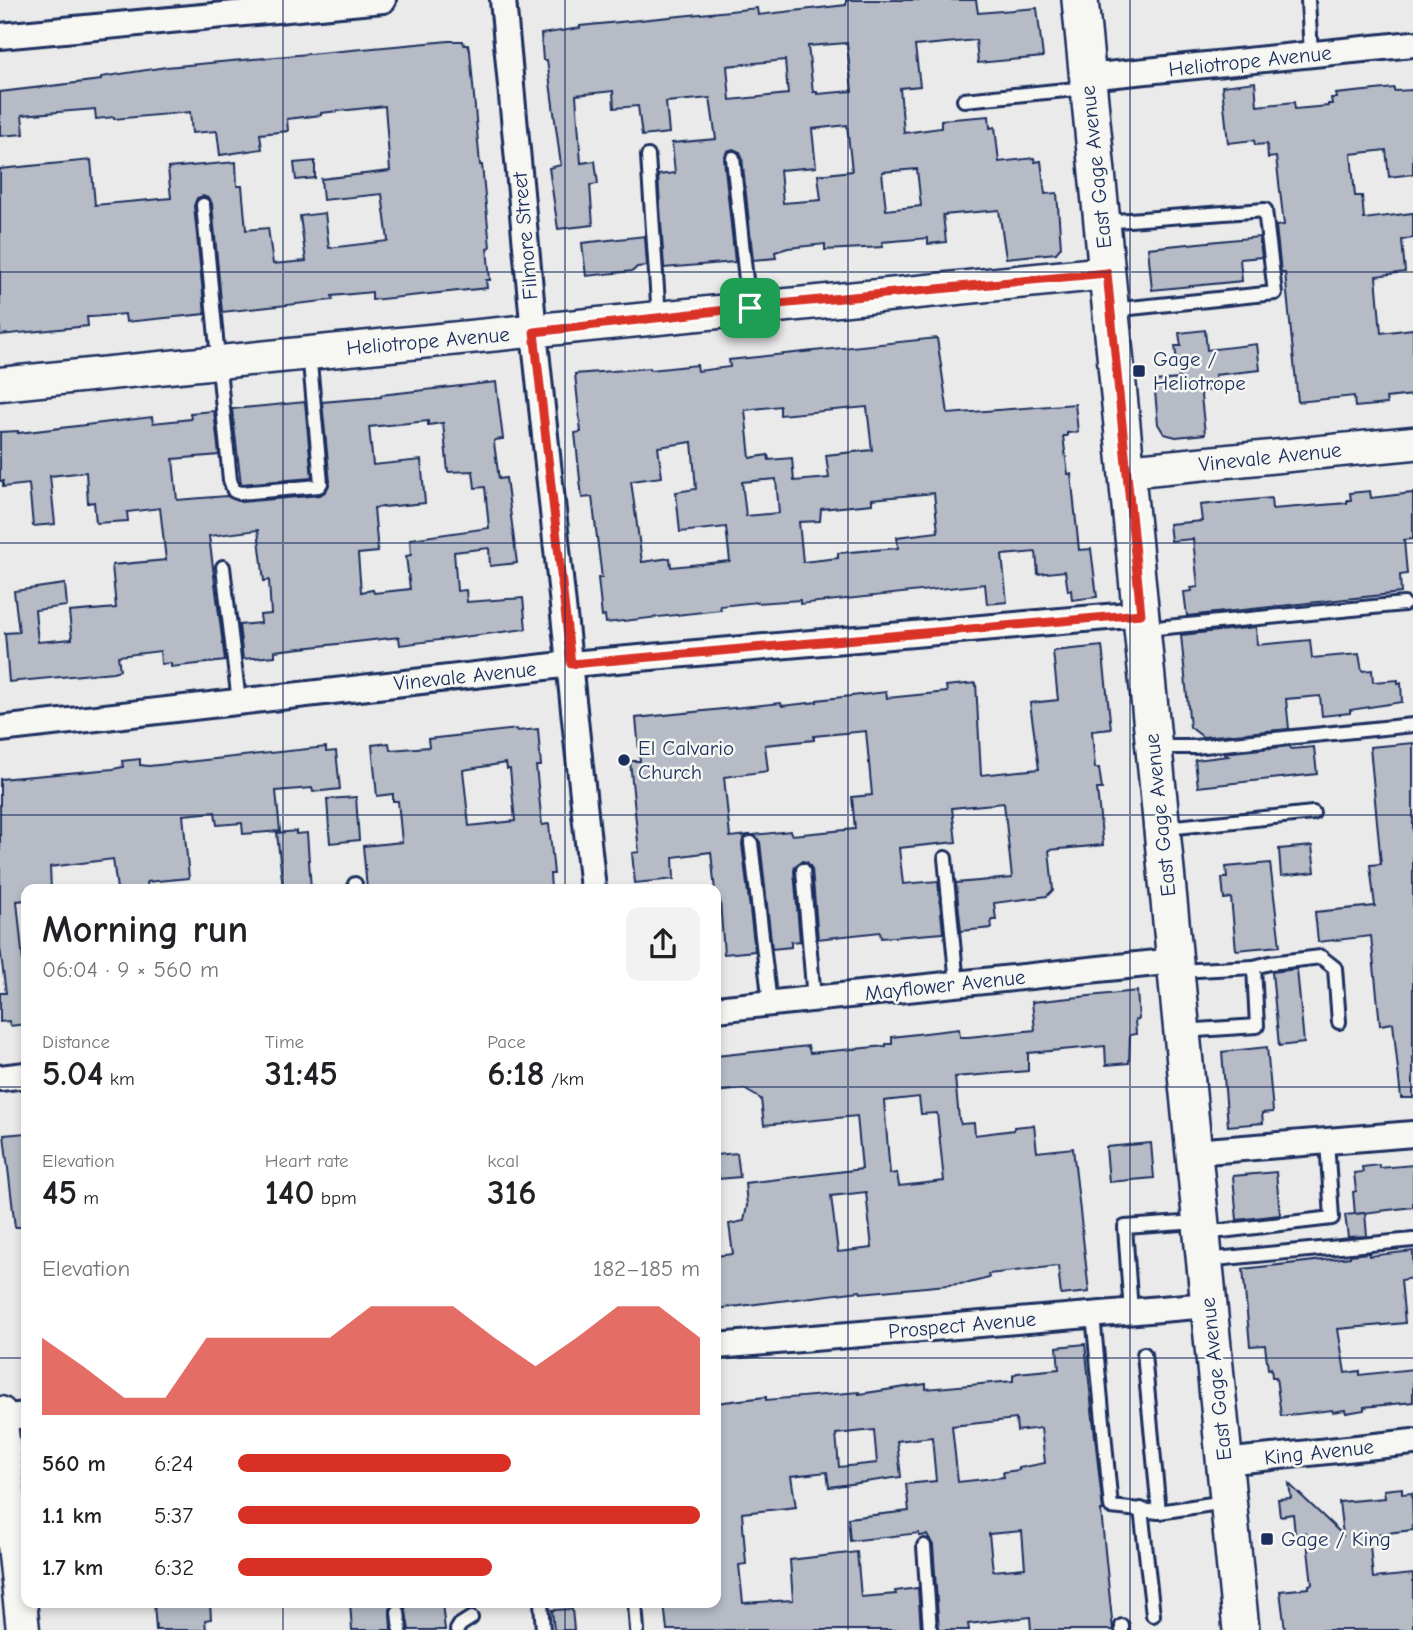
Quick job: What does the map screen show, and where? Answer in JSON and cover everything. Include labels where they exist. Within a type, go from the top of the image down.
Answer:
[{"type":"main road","name":"East Gage Avenue","points":[[1080,0],[1241,1630]]},
{"type":"street","points":[[0,36],[383,0]]},
{"type":"street","name":"Filmore Street","points":[[503,0],[534,332],[593,884]]},
{"type":"street","name":"Heliotrope Avenue","points":[[1088,82],[1413,44]]},
{"type":"street","name":"Heliotrope Avenue","points":[[0,384],[1107,273]]},
{"type":"street","name":"Vinevale Avenue","points":[[1126,471],[1413,443]]},
{"type":"street","name":"Vinevale Avenue","points":[[0,729],[571,664],[1141,622]]},
{"type":"street","name":"Mayflower Avenue","points":[[721,1008],[957,984],[1175,966]]},
{"type":"street","points":[[0,1078],[21,1076]]},
{"type":"street","points":[[1194,1152],[1413,1133]]},
{"type":"street","name":"Prospect Avenue","points":[[721,1346],[1209,1305]]},
{"type":"street","points":[[21,1415],[0,1416],[23,1630]]},
{"type":"street","name":"King Avenue","points":[[1224,1462],[1413,1442]]},
{"type":"lane","points":[[1308,0],[1311,54]]},
{"type":"lane","points":[[964,100],[1088,82]]},
{"type":"lane","points":[[648,156],[659,318]]},
{"type":"lane","points":[[733,158],[750,308]]},
{"type":"lane","points":[[203,205],[230,480],[234,491],[240,493],[319,486],[322,476],[309,352]]},
{"type":"lane","points":[[1102,222],[1265,210],[1275,293],[1111,310]]},
{"type":"lane","points":[[223,567],[239,702]]},
{"type":"lane","points":[[1141,622],[1404,604]]},
{"type":"lane","points":[[1154,748],[1194,747],[1413,725]]},
{"type":"lane","points":[[1162,829],[1313,813]]},
{"type":"lane","points":[[751,843],[770,1003]]},
{"type":"lane","points":[[946,858],[957,984]]},
{"type":"lane","points":[[803,870],[814,999]]},
{"type":"lane","points":[[1175,966],[1254,967],[1321,957],[1335,968],[1339,1022]]},
{"type":"lane","points":[[1182,1031],[1257,1026],[1254,967]]},
{"type":"lane","points":[[1202,1238],[1332,1218],[1326,1141]]},
{"type":"lane","points":[[1131,1312],[1125,1227],[1202,1238],[1413,1240]]},
{"type":"lane","points":[[1093,1315],[1111,1507],[1159,1511],[1228,1501]]},
{"type":"lane","points":[[1144,1354],[1159,1511]]},
{"type":"lane","points":[[1141,1509],[1153,1615]]},
{"type":"lane","points":[[923,1546],[930,1630]]},
{"type":"lane","points":[[541,1608],[543,1630]]},
{"type":"lane","points":[[635,1608],[637,1630]]},
{"type":"lane","points":[[398,1612],[400,1630]]},
{"type":"lane","points":[[457,1630],[471,1618]]},
{"type":"building","points":[[846,0],[976,0],[978,13],[1037,8],[1043,57],[978,63],[976,40],[915,46],[920,86],[900,88],[904,133],[941,128],[941,120],[989,116],[990,128],[995,127],[999,162],[1034,158],[1035,162],[1041,161],[1045,194],[1057,193],[1061,247],[1056,253],[1006,258],[999,210],[943,215],[946,242],[928,244],[928,238],[882,242],[883,247],[825,250],[825,244],[788,248],[775,252],[776,258],[753,260],[742,157],[740,152],[733,149],[727,151],[724,159],[735,262],[664,268],[658,175],[675,173],[672,143],[716,139],[710,98],[666,102],[669,133],[642,136],[638,106],[614,108],[613,91],[576,95],[581,163],[595,161],[598,184],[590,185],[593,225],[558,229],[549,168],[561,165],[541,34],[580,26],[757,8],[758,15],[846,5]],"holes":[[[847,43],[852,91],[817,94],[813,92],[808,46]],[[785,60],[788,94],[730,100],[727,66]],[[847,125],[852,171],[818,175],[821,200],[783,203],[780,170],[816,167],[812,129]],[[917,169],[921,206],[886,210],[882,172]]]},
{"type":"building","points":[[463,41],[470,51],[490,247],[487,248],[490,280],[486,280],[487,288],[372,300],[372,292],[332,296],[333,300],[222,312],[212,204],[210,199],[203,196],[197,198],[194,206],[205,314],[126,322],[125,314],[87,317],[88,326],[0,335],[0,169],[91,160],[95,205],[171,198],[168,168],[236,162],[237,186],[242,186],[246,230],[268,228],[273,264],[306,261],[300,216],[325,213],[329,248],[388,241],[382,194],[323,200],[321,179],[390,171],[385,106],[287,119],[288,131],[260,134],[262,149],[220,155],[217,131],[192,133],[190,112],[114,119],[96,119],[95,109],[22,115],[24,134],[0,136],[0,92],[101,80],[101,77],[166,67]]},
{"type":"building","points":[[1255,82],[1257,106],[1294,102],[1295,109],[1328,106],[1332,104],[1331,98],[1337,98],[1336,94],[1394,88],[1394,91],[1413,90],[1413,174],[1389,177],[1386,150],[1351,154],[1355,196],[1362,196],[1364,219],[1413,213],[1413,238],[1402,240],[1405,272],[1376,276],[1381,333],[1413,329],[1413,395],[1386,398],[1387,404],[1355,407],[1354,396],[1298,402],[1285,273],[1281,273],[1276,226],[1284,225],[1276,157],[1268,158],[1267,144],[1255,145],[1254,140],[1228,143],[1222,86]]},
{"type":"building","points":[[315,161],[315,178],[296,180],[294,163]]},
{"type":"building","points":[[645,236],[647,266],[637,267],[633,271],[586,276],[582,243]]},
{"type":"building","points":[[1259,237],[1262,257],[1240,259],[1242,281],[1152,290],[1148,248]]},
{"type":"building","points":[[1205,330],[1207,350],[1257,344],[1260,370],[1215,375],[1217,390],[1202,391],[1201,396],[1205,434],[1176,437],[1164,434],[1158,424],[1154,381],[1179,379],[1175,346],[1181,346],[1179,333]]},
{"type":"building","points":[[937,338],[948,414],[1075,404],[1078,432],[1063,436],[1068,474],[1071,474],[1079,550],[1091,549],[1097,597],[1072,600],[1065,571],[1038,574],[1036,552],[1002,555],[1007,602],[987,604],[985,584],[800,604],[800,600],[757,602],[720,606],[721,610],[606,623],[605,616],[602,617],[598,578],[602,578],[592,497],[582,498],[575,433],[581,432],[575,374],[697,365],[698,371],[730,367],[729,360]],"holes":[[[780,406],[780,415],[867,407],[872,450],[826,455],[829,478],[794,481],[792,458],[769,460],[768,455],[750,458],[745,410]],[[692,442],[696,489],[676,492],[680,532],[726,527],[730,561],[671,567],[670,558],[642,562],[631,481],[662,477],[658,447]],[[776,479],[779,513],[746,516],[742,482]],[[934,493],[938,532],[897,537],[898,548],[838,553],[838,558],[803,562],[799,522],[820,521],[821,509],[872,504],[872,499]]]},
{"type":"building","points":[[496,382],[503,439],[495,440],[494,443],[499,479],[506,478],[517,563],[490,566],[489,548],[454,552],[457,591],[466,590],[467,602],[523,598],[526,629],[400,645],[399,637],[275,651],[275,656],[243,659],[239,625],[261,623],[260,615],[271,614],[269,580],[264,581],[258,530],[209,536],[225,661],[171,667],[171,663],[161,664],[160,651],[118,656],[120,670],[113,672],[9,682],[5,633],[19,632],[14,591],[65,584],[67,606],[35,610],[38,642],[72,639],[69,612],[116,608],[112,565],[166,560],[160,508],[127,512],[128,521],[96,523],[94,502],[88,503],[86,472],[50,476],[55,524],[33,526],[29,484],[3,487],[3,481],[0,481],[0,432],[18,433],[152,417],[153,423],[191,419],[190,413],[214,411],[219,455],[173,459],[177,500],[227,496],[241,502],[320,495],[326,491],[330,482],[322,402]],"holes":[[[428,421],[428,425],[443,423],[448,472],[473,471],[475,488],[485,487],[489,528],[410,539],[411,555],[406,556],[410,589],[361,592],[358,554],[378,552],[374,508],[425,503],[421,460],[373,465],[369,427]]]},
{"type":"building","points":[[305,402],[312,478],[241,484],[232,409]]},
{"type":"building","points":[[1370,491],[1371,498],[1413,493],[1413,539],[1404,540],[1407,574],[1400,575],[1401,593],[1187,616],[1184,592],[1198,587],[1193,539],[1171,541],[1169,524],[1202,521],[1200,505],[1271,498],[1272,509],[1347,503],[1347,500],[1351,500],[1350,493]]},
{"type":"building","points":[[1256,627],[1257,645],[1310,640],[1312,658],[1359,654],[1362,671],[1372,670],[1373,682],[1398,680],[1398,684],[1401,683],[1402,702],[1322,716],[1320,696],[1286,699],[1289,729],[1203,737],[1190,727],[1181,635]]},
{"type":"building","points":[[1102,646],[1111,729],[1092,731],[1095,768],[1099,768],[1102,789],[1097,789],[1103,845],[1049,850],[1053,890],[1047,896],[994,903],[996,920],[991,920],[992,928],[961,931],[956,883],[1012,878],[1004,803],[952,808],[956,842],[899,848],[903,884],[938,881],[943,933],[881,938],[880,932],[818,939],[812,869],[807,862],[802,861],[795,866],[794,871],[800,941],[791,942],[791,947],[772,949],[760,842],[753,835],[790,831],[792,835],[855,829],[852,797],[872,795],[866,731],[814,736],[814,740],[765,745],[768,771],[724,777],[730,837],[748,835],[742,844],[755,951],[724,954],[721,884],[714,884],[711,852],[673,857],[674,879],[635,883],[632,853],[639,852],[630,761],[640,761],[636,718],[781,703],[782,706],[886,692],[887,698],[947,692],[946,686],[976,683],[981,775],[1039,769],[1030,703],[1058,700],[1053,651]]},
{"type":"building","points":[[538,729],[541,766],[536,766],[542,825],[549,824],[554,874],[550,874],[551,884],[367,884],[363,846],[402,842],[398,801],[393,801],[393,794],[377,796],[372,745],[389,743],[390,750],[429,747],[428,739]],"holes":[[[506,763],[507,769],[510,769],[515,821],[469,826],[463,770]]]},
{"type":"building","points":[[1413,743],[1413,1098],[1401,1098],[1393,1023],[1380,1025],[1371,936],[1318,942],[1315,912],[1375,906],[1370,865],[1381,864],[1370,747]]},
{"type":"building","points":[[1290,746],[1291,749],[1314,747],[1317,774],[1198,787],[1195,760],[1228,756],[1223,753]]},
{"type":"building","points":[[326,747],[326,752],[336,751],[340,789],[313,792],[312,788],[276,791],[280,831],[243,834],[242,823],[217,825],[215,812],[183,815],[189,878],[147,884],[116,884],[113,859],[50,867],[51,884],[21,884],[21,901],[17,901],[21,941],[21,1025],[10,1026],[9,1021],[0,1022],[0,993],[6,993],[0,948],[0,779],[113,769],[123,767],[122,761],[140,759],[140,765]]},
{"type":"building","points":[[356,797],[359,840],[330,843],[327,799]]},
{"type":"building","points":[[277,833],[307,833],[311,884],[282,884]]},
{"type":"building","points":[[1312,846],[1315,872],[1281,876],[1279,849]]},
{"type":"building","points":[[1270,863],[1280,946],[1236,950],[1231,898],[1224,899],[1222,878],[1227,878],[1226,867]]},
{"type":"building","points":[[1297,969],[1304,1043],[1279,1046],[1272,972]]},
{"type":"building","points":[[1137,991],[1139,1019],[1135,1020],[1136,1034],[1130,1035],[1129,1063],[1106,1065],[1105,1046],[1028,1053],[1028,1071],[955,1077],[959,1119],[961,1124],[974,1123],[975,1135],[1034,1125],[1037,1152],[1073,1148],[1089,1292],[1061,1295],[1058,1266],[988,1274],[989,1278],[969,1283],[860,1291],[721,1308],[721,1255],[733,1254],[729,1224],[744,1221],[747,1206],[745,1183],[862,1169],[857,1116],[764,1125],[761,1099],[744,1089],[721,1091],[721,1055],[808,1046],[810,1053],[886,1046],[892,1044],[892,1037],[959,1029],[960,1037],[1035,1030],[1032,1002]],"holes":[[[919,1097],[921,1114],[937,1113],[944,1181],[899,1186],[897,1173],[890,1174],[884,1101]],[[866,1192],[872,1248],[838,1252],[831,1196]]]},
{"type":"building","points":[[1267,1047],[1273,1112],[1262,1113],[1263,1123],[1228,1126],[1222,1052]]},
{"type":"building","points":[[21,1133],[21,1227],[15,1227],[4,1135]]},
{"type":"building","points":[[1151,1143],[1154,1178],[1109,1182],[1106,1147]]},
{"type":"building","points":[[737,1153],[740,1177],[721,1179],[721,1155]]},
{"type":"building","points":[[1379,1165],[1380,1168],[1413,1165],[1413,1207],[1355,1214],[1354,1173],[1363,1172],[1362,1167]]},
{"type":"building","points":[[1276,1172],[1280,1215],[1237,1220],[1233,1176]]},
{"type":"building","points":[[1365,1213],[1367,1236],[1348,1237],[1345,1215]]},
{"type":"building","points":[[1413,1251],[1413,1278],[1401,1280],[1405,1323],[1338,1329],[1345,1373],[1360,1371],[1360,1375],[1413,1369],[1413,1402],[1364,1407],[1364,1410],[1346,1413],[1345,1410],[1332,1410],[1281,1416],[1276,1377],[1272,1377],[1271,1368],[1268,1369],[1265,1345],[1250,1346],[1243,1269],[1350,1255],[1369,1253],[1369,1256]]},
{"type":"building","points":[[1085,1344],[1113,1630],[1031,1630],[1030,1617],[968,1624],[969,1630],[939,1630],[933,1545],[927,1535],[919,1536],[919,1533],[850,1541],[848,1518],[909,1511],[906,1484],[936,1481],[932,1437],[897,1441],[901,1477],[829,1487],[827,1472],[791,1476],[796,1507],[742,1513],[746,1564],[739,1565],[743,1603],[793,1600],[790,1560],[857,1552],[861,1597],[896,1594],[895,1591],[918,1588],[921,1630],[667,1630],[665,1608],[721,1608],[721,1402],[766,1397],[766,1400],[859,1394],[926,1384],[926,1389],[1013,1381],[1013,1375],[1017,1373],[1059,1369],[1057,1347]],"holes":[[[1016,1419],[1017,1431],[1041,1428],[1045,1463],[1003,1472],[1004,1477],[958,1482],[952,1426]],[[874,1430],[877,1463],[839,1467],[836,1434]],[[1022,1531],[1025,1568],[993,1571],[989,1534]]]},
{"type":"building","points":[[1289,1484],[1343,1535],[1339,1502],[1385,1498],[1384,1490],[1402,1488],[1402,1494],[1412,1493],[1413,1530],[1369,1535],[1373,1578],[1413,1574],[1413,1630],[1285,1630],[1280,1591],[1309,1588],[1312,1584],[1306,1533],[1295,1534],[1293,1514],[1280,1516],[1278,1499],[1291,1498]]},
{"type":"building","points":[[154,1608],[210,1608],[211,1619],[205,1620],[206,1630],[156,1630]]},
{"type":"building","points":[[350,1608],[391,1608],[391,1630],[352,1630]]},
{"type":"building","points":[[405,1608],[443,1608],[445,1630],[409,1630]]},
{"type":"building","points":[[572,1609],[574,1630],[554,1630],[552,1610]]},
{"type":"place","name":"Gage / Heliotrope","points":[[1139,371]]},
{"type":"place","name":"El Calvario Church","points":[[624,760]]},
{"type":"place","name":"Gage / King","points":[[1267,1539]]},
{"type":"route","points":[[1107,273],[1141,614],[571,664],[534,332],[750,308],[1107,273]]}]
